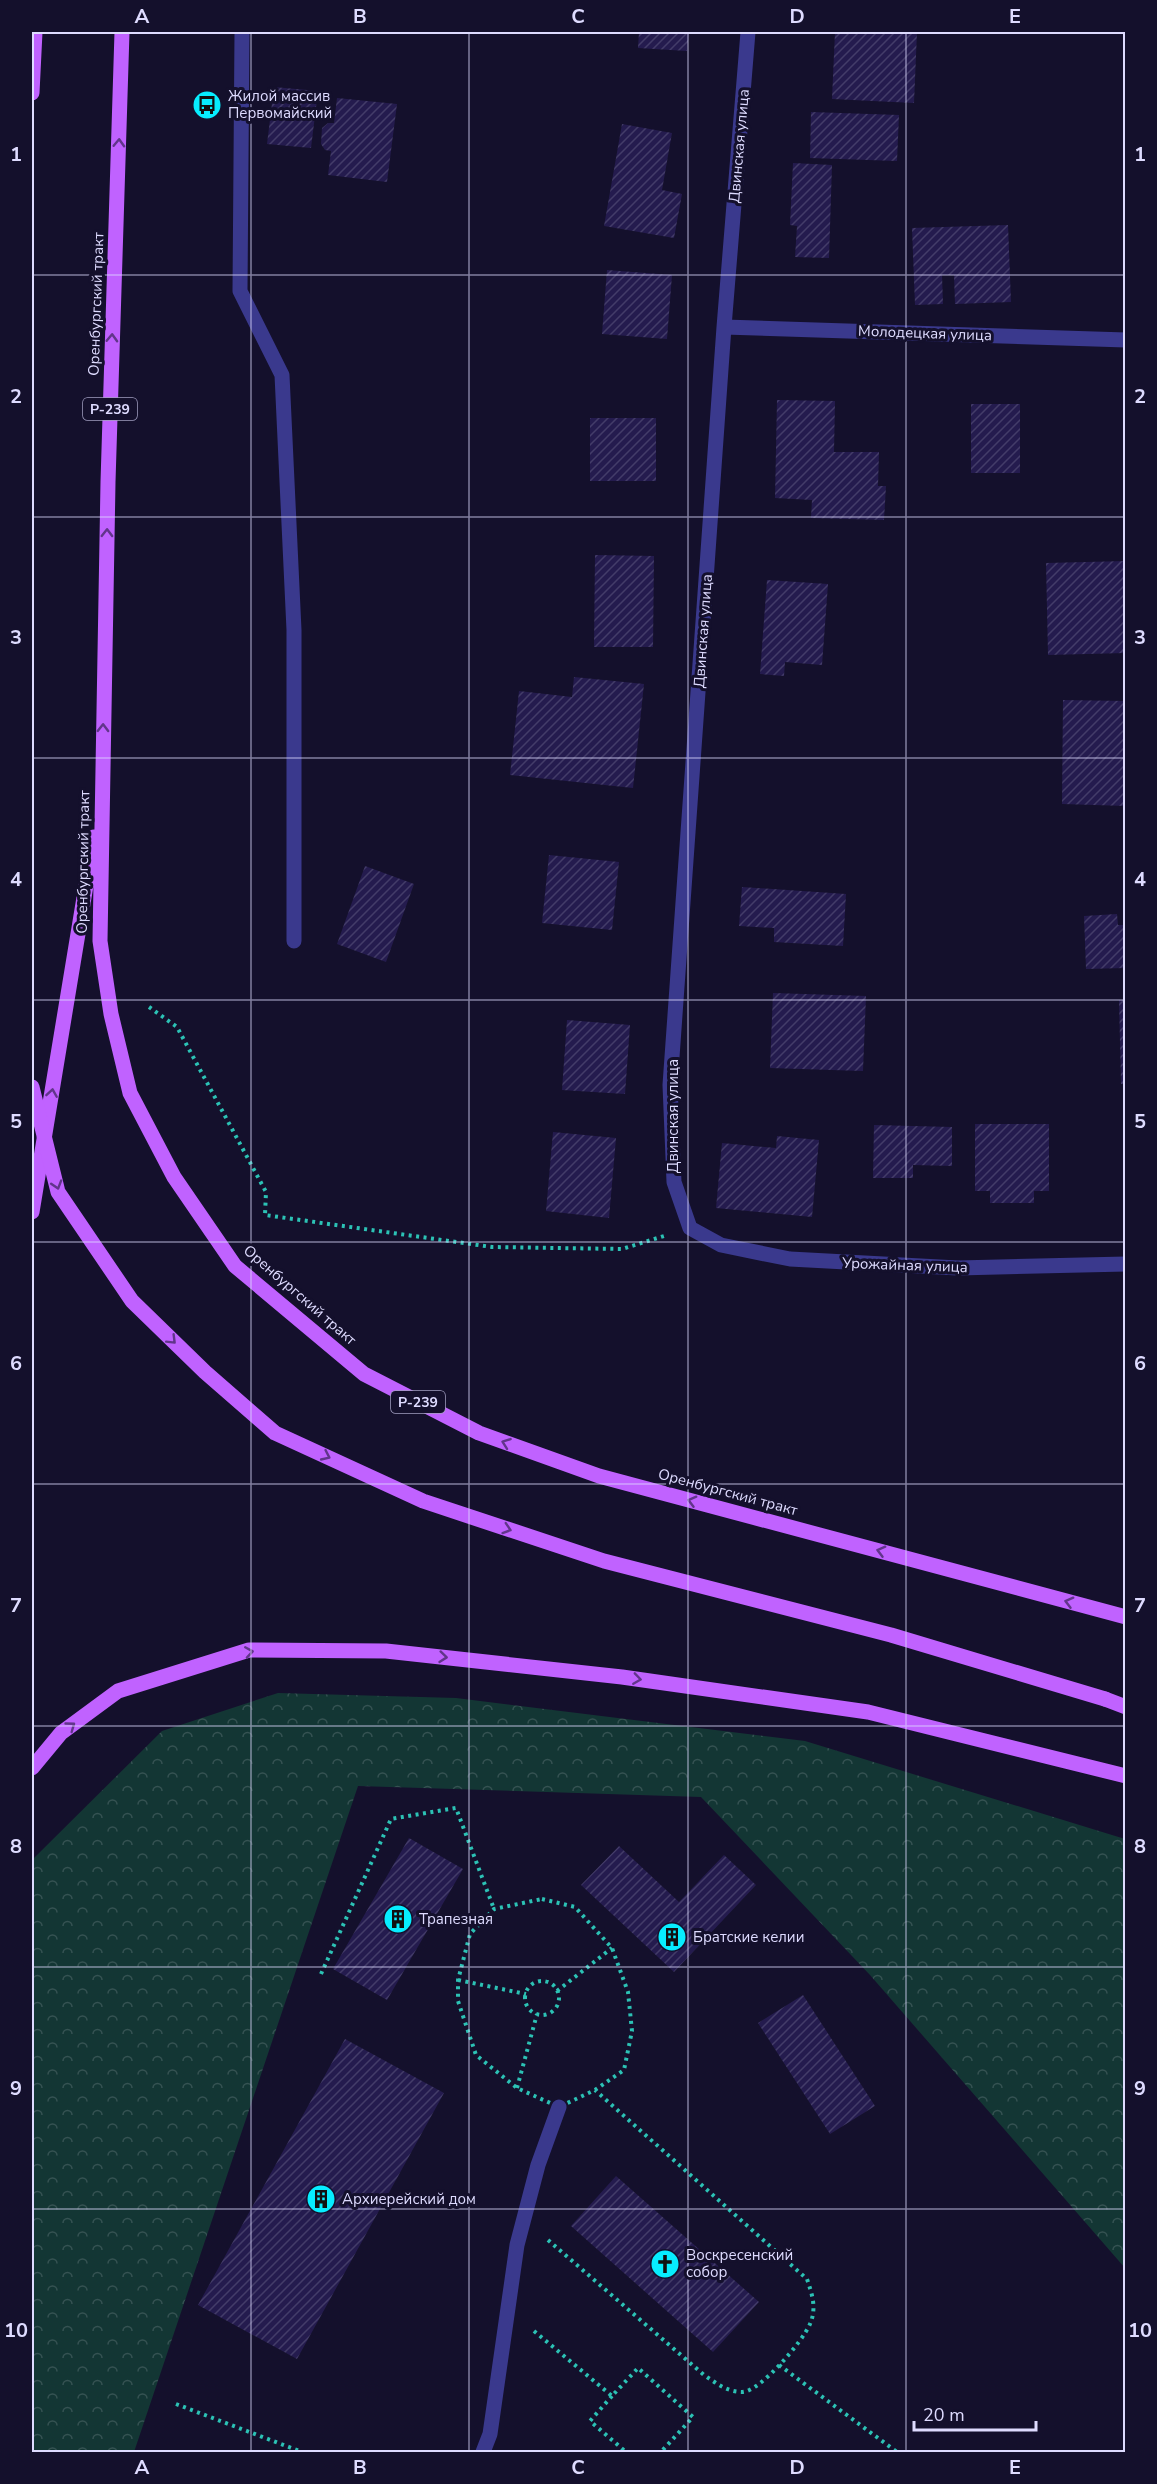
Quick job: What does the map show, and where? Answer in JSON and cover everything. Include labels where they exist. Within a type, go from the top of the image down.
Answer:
[{"type":"main road","points":[[32,93],[35,32]]},
{"type":"main road","name":"Оренбургский тракт","points":[[122,32],[100,941],[111,1014],[130,1093],[174,1177],[235,1266],[364,1374],[479,1433],[599,1476],[1125,1617]]},
{"type":"main road","points":[[32,1212],[102,786]]},
{"type":"main road","points":[[32,1087],[58,1192],[132,1301],[205,1372],[275,1433],[423,1501],[604,1561],[891,1635],[1106,1699],[1125,1707]]},
{"type":"main road","points":[[32,1768],[61,1733],[118,1692],[249,1650],[375,1651],[622,1677],[868,1712],[1125,1776]]},
{"type":"street","points":[[242,32],[240,291],[282,375],[294,630],[294,941]]},
{"type":"street","name":"Двинская улица","points":[[690,1228],[674,1182],[670,1085],[724,327],[748,32]]},
{"type":"street","name":"Молодецкая улица","points":[[724,327],[1125,340]]},
{"type":"street","name":"Урожайная улица","points":[[690,1228],[721,1245],[790,1260],[958,1268],[1125,1264]]},
{"type":"street","points":[[483,2452],[490,2434],[517,2245],[538,2165],[559,2107]]},
{"type":"path","points":[[149,1007],[177,1027],[266,1192],[265,1215],[492,1247],[622,1249],[690,1228]]},
{"type":"path","points":[[321,1974],[391,1820],[456,1808],[494,1910]]},
{"type":"path","points":[[542,1899],[575,1907],[612,1948],[628,1992],[632,2031],[624,2070],[595,2090],[559,2107],[517,2088],[476,2055],[458,2001],[458,1980],[470,1934],[494,1910],[542,1899]]},
{"type":"path","points":[[557,1991],[612,1948]]},
{"type":"path","points":[[458,1980],[526,1994]]},
{"type":"path","points":[[544,1981],[557,1991],[559,1999],[552,2012],[537,2014],[526,2003],[526,1994],[530,1987],[544,1981]]},
{"type":"path","points":[[517,2088],[537,2014]]},
{"type":"path","points":[[525,2220],[704,2375],[728,2391],[745,2392],[761,2384],[810,2325],[814,2304],[807,2278],[595,2090]]},
{"type":"path","points":[[508,2309],[612,2396]]},
{"type":"path","points":[[778,2365],[897,2452]]},
{"type":"path","points":[[626,2452],[590,2421],[638,2368],[693,2417],[661,2452]]},
{"type":"path","points":[[176,2404],[302,2452]]},
{"type":"green space","points":[[278,1693],[456,1698],[805,1741],[1125,1839],[1125,2268],[870,1975],[701,1797],[358,1786],[134,2452],[32,2452],[32,1860],[162,1731]]},
{"type":"building","points":[[639,32],[689,32],[687,51],[638,48]]},
{"type":"building","points":[[835,32],[917,32],[914,103],[832,99]]},
{"type":"building","points":[[274,87],[318,91],[311,148],[267,144]]},
{"type":"building","points":[[337,98],[397,104],[387,182],[328,175],[331,151],[325,150],[321,144],[322,128],[328,123],[334,123]]},
{"type":"building","points":[[811,112],[899,115],[897,161],[810,158]]},
{"type":"building","points":[[622,124],[672,133],[662,190],[682,194],[674,238],[604,226]]},
{"type":"building","points":[[793,163],[832,165],[829,258],[795,257],[797,226],[790,225]]},
{"type":"building","points":[[1008,225],[1011,302],[955,304],[954,275],[942,275],[943,304],[915,305],[912,228]]},
{"type":"building","points":[[607,270],[672,275],[667,339],[602,334]]},
{"type":"building","points":[[777,400],[835,401],[834,452],[879,452],[878,486],[886,486],[884,520],[811,518],[812,500],[775,498]]},
{"type":"building","points":[[971,404],[1020,404],[1020,473],[971,473]]},
{"type":"building","points":[[590,418],[656,418],[656,481],[590,481]]},
{"type":"building","points":[[595,555],[654,556],[653,647],[594,647]]},
{"type":"building","points":[[1126,561],[1126,653],[1048,655],[1046,563]]},
{"type":"building","points":[[767,580],[828,584],[822,665],[785,662],[784,676],[760,674]]},
{"type":"building","points":[[574,677],[644,684],[633,788],[510,775],[519,691],[572,697]]},
{"type":"building","points":[[1063,700],[1126,701],[1126,806],[1062,804]]},
{"type":"building","points":[[549,855],[619,862],[612,930],[542,923]]},
{"type":"building","points":[[365,866],[414,884],[386,962],[337,944]]},
{"type":"building","points":[[742,887],[846,894],[843,946],[774,942],[774,928],[739,926]]},
{"type":"building","points":[[1117,914],[1118,925],[1126,925],[1126,968],[1086,969],[1084,916]]},
{"type":"building","points":[[773,993],[866,996],[863,1071],[770,1068]]},
{"type":"building","points":[[1119,1000],[1126,1000],[1126,1084],[1121,1084]]},
{"type":"building","points":[[567,1020],[630,1025],[625,1094],[562,1090]]},
{"type":"building","points":[[975,1124],[1049,1124],[1049,1191],[1034,1191],[1034,1203],[990,1203],[990,1191],[975,1191]]},
{"type":"building","points":[[874,1125],[952,1127],[952,1166],[913,1165],[913,1178],[873,1178]]},
{"type":"building","points":[[553,1132],[616,1138],[609,1218],[546,1211]]},
{"type":"building","points":[[777,1136],[819,1140],[812,1217],[716,1208],[722,1143],[776,1148]]},
{"type":"building","name":"Трапезная","points":[[409,1838],[463,1869],[387,2000],[333,1969]]},
{"type":"building","name":"Братские келии","points":[[619,1846],[679,1902],[724,1855],[756,1885],[674,1972],[581,1885]]},
{"type":"building","points":[[803,1995],[875,2106],[830,2134],[758,2023]]},
{"type":"building","name":"Архиерейский дом","points":[[345,2039],[444,2093],[297,2359],[198,2305]]},
{"type":"building","name":"Воскресенский собор","points":[[616,2176],[759,2302],[713,2352],[571,2226]]},
{"type":"place","name":"Жилой массив Первомайский","points":[[207,105]]},
{"type":"place","name":"Трапезная","points":[[398,1919]]},
{"type":"place","name":"Братские келии","points":[[672,1937]]},
{"type":"place","name":"Архиерейский дом","points":[[321,2199]]},
{"type":"place","name":"Воскресенский собор","points":[[665,2264]]}]
